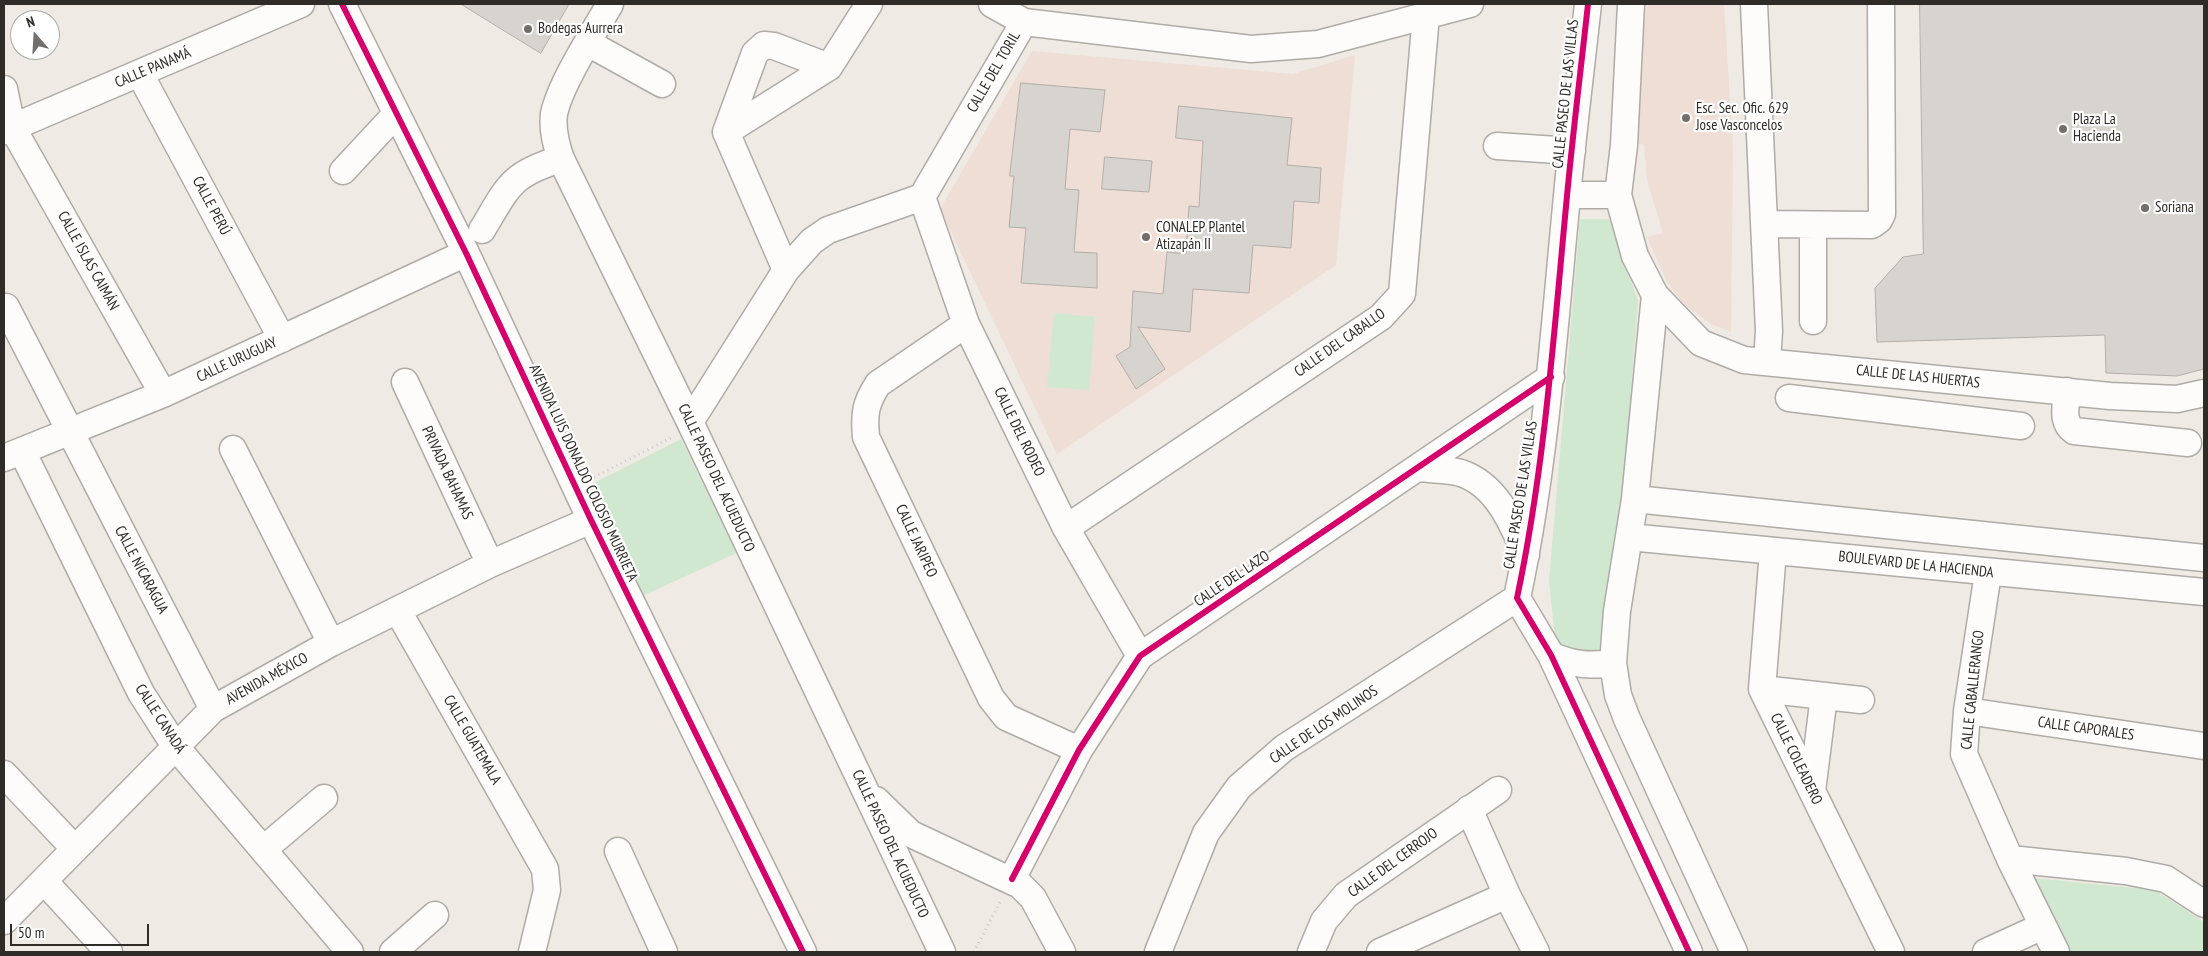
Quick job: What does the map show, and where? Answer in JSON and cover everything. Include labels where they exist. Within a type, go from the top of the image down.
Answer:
[{"type":"street","name":"CALLE PANAMÁ","points":[[8,129],[301,4]]},
{"type":"street","name":"AVENIDA LUIS DONALDO COLOSIO MURRIETA","points":[[342,4],[466,253],[591,520],[803,952]]},
{"type":"street","name":"CALLE PASEO DEL ACUEDUCTO","points":[[610,4],[559,97],[554,116],[554,139],[561,159],[690,422],[942,952]]},
{"type":"street","points":[[726,132],[829,67],[869,4]]},
{"type":"street","points":[[992,4],[1024,22]]},
{"type":"street","name":"CALLE DEL TORIL","points":[[922,197],[1024,22],[1252,49],[1318,44],[1470,4]]},
{"type":"street","name":"CALLE PASEO DE LAS VILLAS","points":[[1517,598],[1526,555],[1551,377],[1567,195],[1588,4]]},
{"type":"street","points":[[1631,4],[1624,145],[1618,196],[1635,256],[1655,294],[1634,499],[1617,611],[1613,663],[1618,695],[1627,719],[1734,952]]},
{"type":"street","points":[[1754,4],[1769,331],[1768,362]]},
{"type":"street","points":[[1764,224],[1872,225],[1879,220],[1882,214],[1881,4]]},
{"type":"street","name":"CALLE DEL CABALLO","points":[[1066,528],[1381,317],[1402,294],[1426,15]]},
{"type":"street","points":[[588,43],[662,84]]},
{"type":"street","points":[[786,270],[726,132],[755,53],[764,45],[774,46],[829,67]]},
{"type":"street","name":"CALLE PERÚ","points":[[140,74],[282,339]]},
{"type":"street","name":"CALLE ISLAS CAIMÁN","points":[[4,89],[8,129],[163,394]]},
{"type":"street","points":[[343,171],[396,114]]},
{"type":"street","points":[[1497,146],[1572,151]]},
{"type":"street","points":[[482,230],[511,183],[525,173],[561,159]]},
{"type":"street","points":[[1567,195],[1618,196]]},
{"type":"street","points":[[690,422],[786,270],[812,241],[828,230],[922,197]]},
{"type":"street","name":"CALLE DEL RODEO","points":[[922,197],[966,324],[1066,528],[1140,656]]},
{"type":"street","points":[[1813,225],[1813,322]]},
{"type":"street","name":"CALLE URUGUAY","points":[[13,454],[163,394],[466,253]]},
{"type":"street","name":"CALLE DE LAS HUERTAS","points":[[1655,294],[1701,343],[1744,360],[2067,391],[2177,399],[2204,393]]},
{"type":"street","name":"CALLE NICARAGUA","points":[[6,307],[213,709]]},
{"type":"street","name":"CALLE JARIPEO","points":[[966,324],[878,384],[870,398],[864,415],[866,437],[991,698],[1006,717],[1079,750]]},
{"type":"street","points":[[1869,407],[1872,372]]},
{"type":"street","name":"CALLE DEL LAZO","points":[[1012,879],[1079,750],[1140,656],[1551,377]]},
{"type":"street","name":"PRIVADA BAHAMAS","points":[[405,382],[490,564]]},
{"type":"street","points":[[2067,391],[2065,420],[2067,426],[2074,431],[2188,442]]},
{"type":"street","points":[[1789,398],[2021,426]]},
{"type":"street","points":[[233,449],[332,643]]},
{"type":"street","name":"CALLE CANADÁ","points":[[13,454],[141,693],[175,746],[350,952]]},
{"type":"street","points":[[1418,468],[1461,473],[1485,486],[1509,516],[1526,555]]},
{"type":"street","points":[[1634,499],[2204,558]]},
{"type":"street","name":"AVENIDA MÉXICO","points":[[4,922],[213,709],[332,643],[490,564],[591,520]]},
{"type":"street","name":"BOULEVARD DE LA HACIENDA","points":[[1628,537],[1773,551],[1987,580],[2204,592]]},
{"type":"street","points":[[1773,551],[1762,689],[1861,700]]},
{"type":"street","name":"CALLE CABALLERANGO","points":[[1987,580],[1967,711],[1964,754],[2010,859],[2056,952]]},
{"type":"street","points":[[1517,598],[1551,655],[1690,952]]},
{"type":"street","name":"CALLE DE LOS MOLINOS","points":[[1158,952],[1206,833],[1239,787],[1284,748],[1517,598]]},
{"type":"street","name":"CALLE GUATEMALA","points":[[398,611],[545,869],[547,890],[532,952]]},
{"type":"street","points":[[1551,655],[1566,662],[1580,665],[1613,663]]},
{"type":"street","name":"CALLE COLEADERO","points":[[1762,689],[1891,952]]},
{"type":"street","points":[[1812,791],[1824,696]]},
{"type":"street","name":"CALLE CAPORALES","points":[[1967,711],[2204,746]]},
{"type":"street","points":[[4,774],[75,849]]},
{"type":"street","points":[[863,788],[911,834],[1012,879],[1033,898],[1062,952]]},
{"type":"street","name":"CALLE DEL CERROJO","points":[[1311,952],[1324,921],[1346,895],[1498,790]]},
{"type":"street","points":[[264,849],[324,798]]},
{"type":"street","points":[[1469,809],[1507,895],[1536,952]]},
{"type":"street","points":[[618,851],[664,952]]},
{"type":"street","points":[[2010,859],[2126,871],[2166,879],[2204,904]]},
{"type":"street","points":[[44,881],[109,952]]},
{"type":"street","points":[[1380,952],[1507,895]]},
{"type":"street","points":[[393,952],[435,916]]},
{"type":"street","points":[[1986,952],[2043,926]]},
{"type":"path","points":[[575,486],[680,433],[690,422]]},
{"type":"path","points":[[974,952],[1012,879]]},
{"type":"shaded area","points":[[1647,4],[1724,4],[1733,150],[1731,332],[1711,324],[1685,305],[1668,284],[1647,237],[1663,233],[1647,180],[1644,145],[1637,143],[1636,69]]},
{"type":"shaded area","name":"CONALEP Plantel Atizapán II","points":[[1032,51],[1293,74],[1355,55],[1336,265],[1057,454],[940,209]]},
{"type":"green space","points":[[1580,219],[1609,219],[1638,301],[1624,477],[1602,655],[1567,655],[1555,639],[1549,581]]},
{"type":"green space","points":[[1054,313],[1095,317],[1089,390],[1047,387]]},
{"type":"green space","points":[[681,439],[737,553],[642,596],[592,484]]},
{"type":"green space","points":[[2032,878],[2155,890],[2204,922],[2204,952],[2067,952]]},
{"type":"building","name":"Bodegas Aurrera","points":[[461,4],[569,4],[541,53]]},
{"type":"building","name":"Plaza La Hacienda","points":[[1920,4],[2204,4],[2204,369],[2177,376],[2106,373],[2105,335],[1877,342],[1875,288],[1903,257],[1923,254]]},
{"type":"building","points":[[1021,83],[1105,90],[1100,132],[1070,129],[1065,189],[1079,190],[1074,252],[1097,253],[1097,288],[1021,283],[1026,228],[1009,227],[1014,176],[1010,176]]},
{"type":"building","points":[[1179,106],[1292,118],[1287,165],[1321,168],[1319,203],[1294,201],[1291,248],[1253,245],[1249,293],[1193,289],[1190,332],[1138,327],[1165,369],[1136,389],[1116,356],[1130,347],[1133,291],[1163,294],[1167,252],[1186,254],[1189,206],[1199,207],[1203,141],[1176,138]]},
{"type":"building","points":[[1105,157],[1152,161],[1149,192],[1102,189]]},
{"type":"cycle path","points":[[342,4],[466,253],[591,520],[803,952]]},
{"type":"cycle path","points":[[1588,4],[1542,448],[1527,548],[1517,598],[1551,655],[1689,952]]},
{"type":"cycle path","points":[[1012,879],[1079,750],[1140,656],[1551,377]]},
{"type":"place","name":"Bodegas Aurrera","points":[[528,29]]},
{"type":"place","name":"Esc. Sec. Ofic. 629 Jose Vasconcelos","points":[[1686,118]]},
{"type":"place","name":"Plaza La Hacienda","points":[[2063,129]]},
{"type":"place","name":"Soriana","points":[[2145,208]]},
{"type":"place","name":"CONALEP Plantel Atizapán II","points":[[1146,237]]}]
